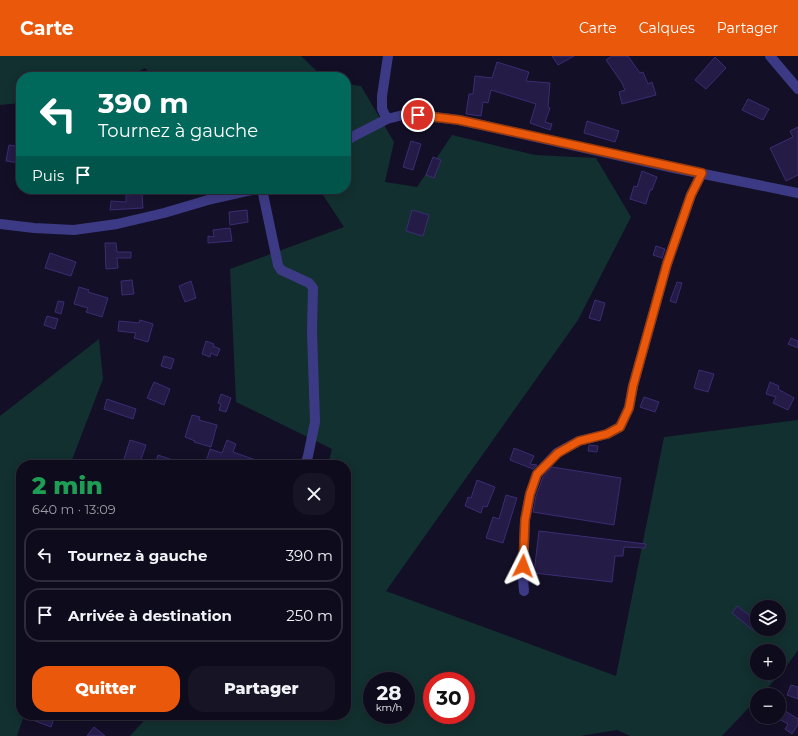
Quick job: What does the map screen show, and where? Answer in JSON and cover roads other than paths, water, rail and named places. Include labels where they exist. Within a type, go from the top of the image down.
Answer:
[{"type":"street","points":[[387,119],[382,109],[382,96],[388,56]]},
{"type":"street","points":[[770,56],[798,89]]},
{"type":"street","points":[[351,138],[387,119],[403,116],[418,115],[459,120],[798,193]]},
{"type":"street","points":[[524,590],[522,579],[525,520],[530,494],[537,474],[558,453],[579,441],[607,434],[620,427],[629,408],[633,386],[667,264],[691,195],[702,173]]},
{"type":"street","points":[[0,224],[34,228],[74,230],[117,224],[234,194]]},
{"type":"street","points":[[263,194],[278,265],[282,270],[309,283],[313,288],[312,331],[315,422],[306,460]]}]
